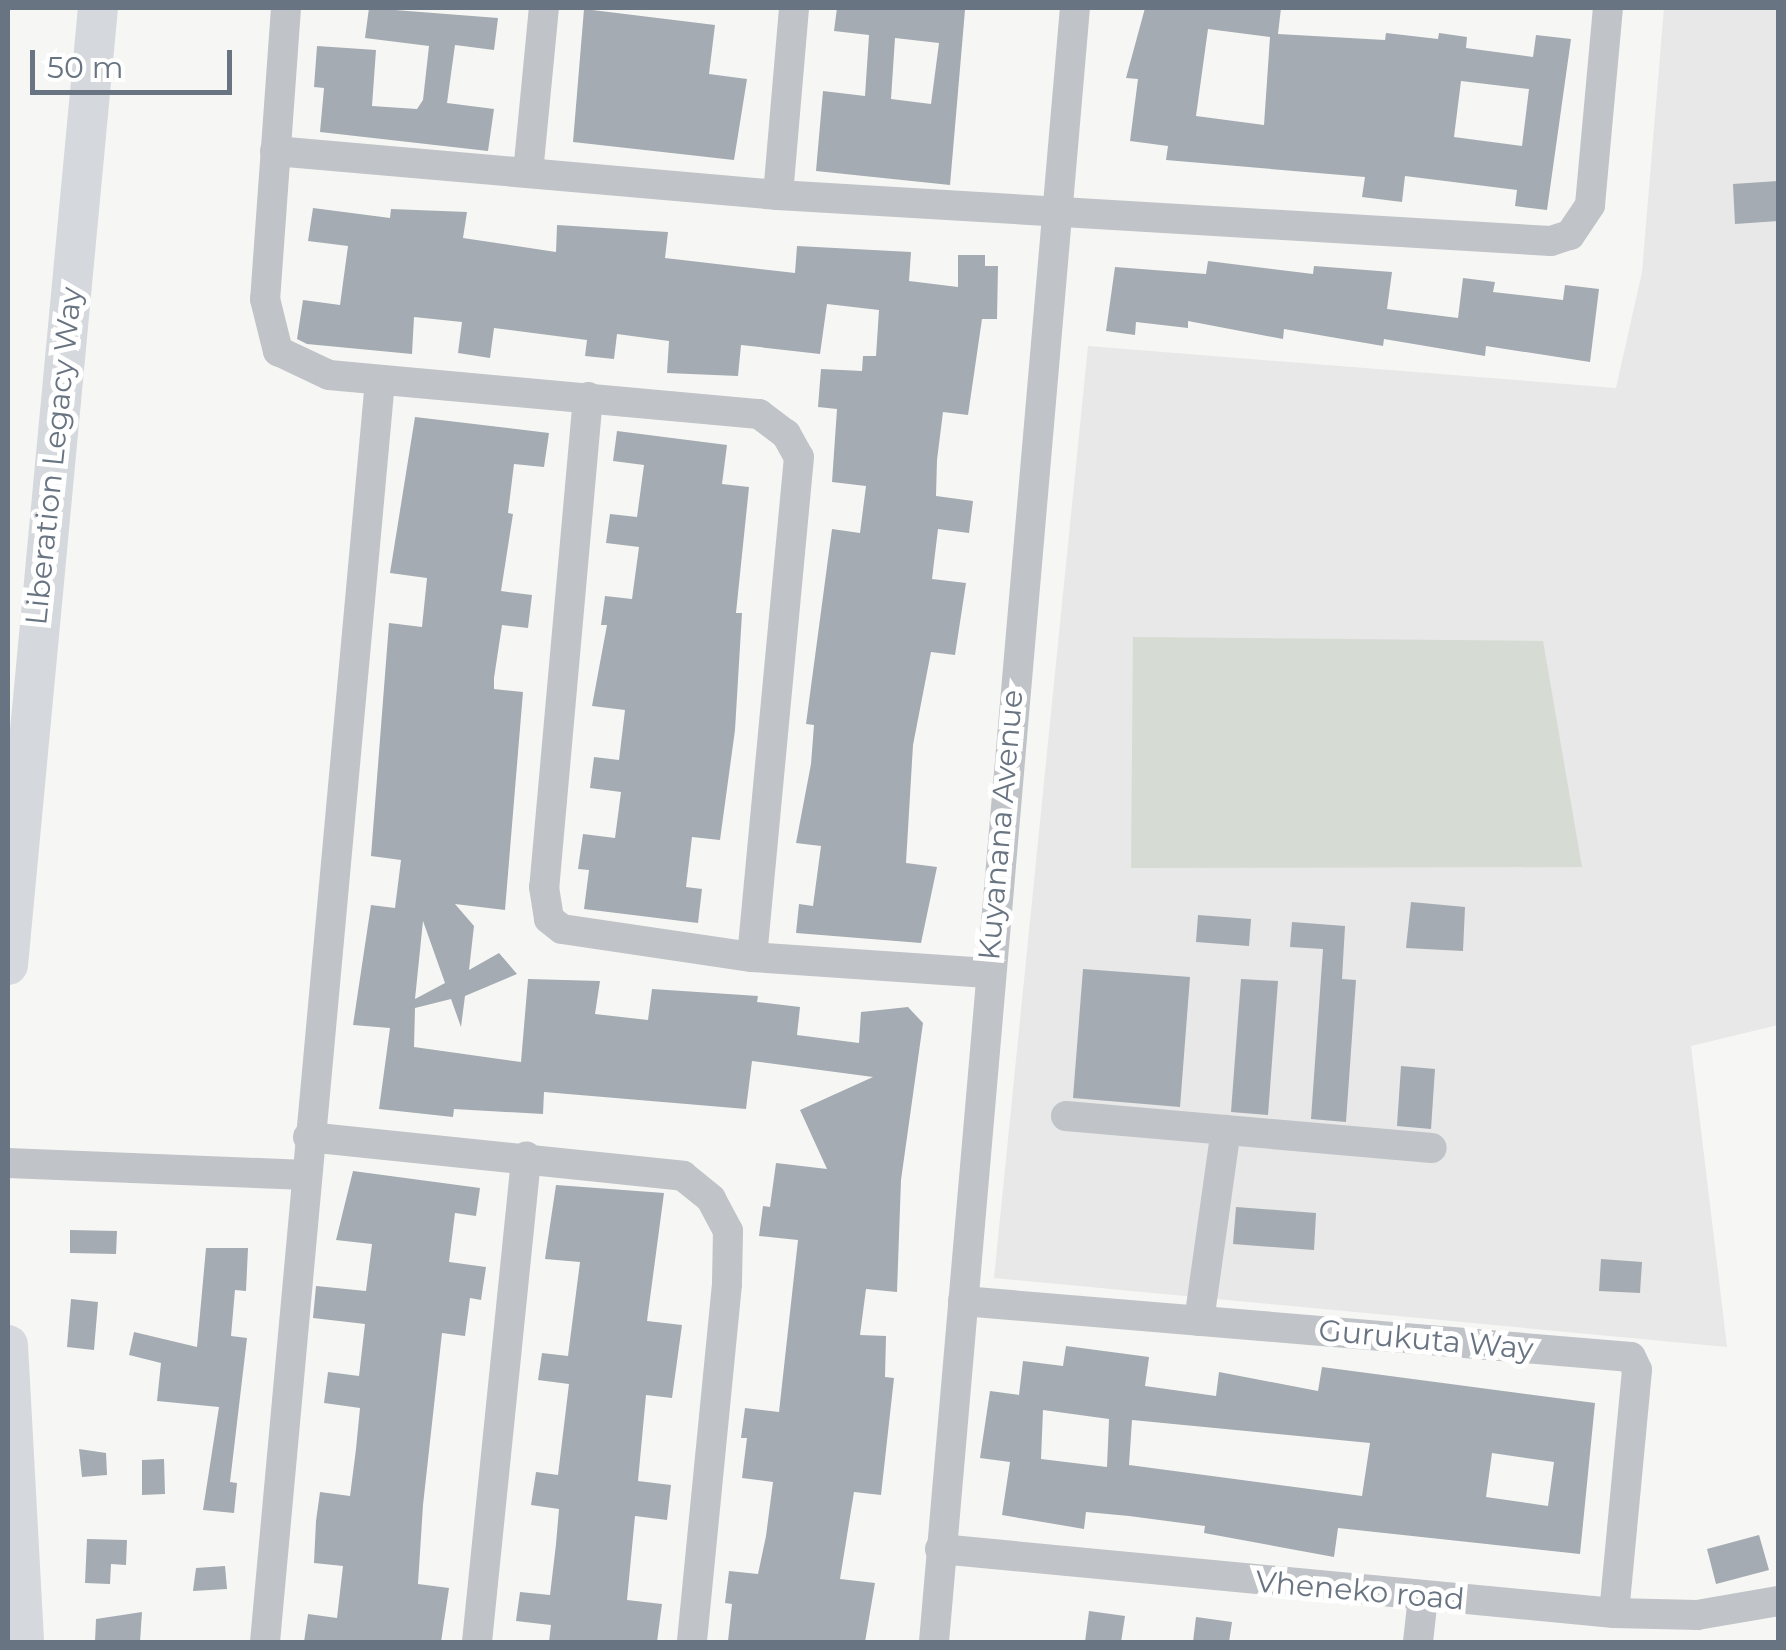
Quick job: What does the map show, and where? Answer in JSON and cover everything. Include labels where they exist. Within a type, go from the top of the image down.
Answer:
[{"type":"main road","name":"Liberation Legacy Way","points":[[8,965],[20,661],[98,8]]},
{"type":"main road","points":[[8,1344],[13,1563],[24,1642]]},
{"type":"street","points":[[286,8],[265,299],[278,351],[328,375],[758,414],[786,434],[799,456],[752,957]]},
{"type":"street","points":[[528,173],[544,8]]},
{"type":"street","points":[[778,195],[794,8]]},
{"type":"street","name":"Kuyanana Avenue","points":[[934,1642],[987,973],[1075,8]]},
{"type":"street","points":[[275,152],[778,195],[1551,240],[1570,235],[1590,205],[1608,8]]},
{"type":"street","points":[[265,1642],[380,380]]},
{"type":"street","points":[[588,397],[544,906],[562,930],[752,957],[987,973]]},
{"type":"street","points":[[1066,1116],[1432,1148]]},
{"type":"street","points":[[1200,1321],[1226,1130]]},
{"type":"street","points":[[308,1138],[526,1156],[683,1176],[711,1200],[728,1231],[692,1642]]},
{"type":"street","points":[[476,1642],[526,1156]]},
{"type":"street","points":[[8,1163],[306,1175]]},
{"type":"street","name":"Gurukuta Way","points":[[962,1301],[1630,1357],[1637,1370],[1614,1613]]},
{"type":"street","name":"Vheneko road","points":[[940,1549],[1614,1613],[1698,1616],[1778,1601]]},
{"type":"street","points":[[1418,1642],[1422,1597]]},
{"type":"shaded area","points":[[1664,8],[1778,8],[1778,1025],[1691,1046],[1727,1347],[994,1278],[1088,346],[1616,388],[1642,272]]},
{"type":"shaded area","points":[[1133,637],[1543,641],[1582,867],[1131,868]]},
{"type":"building","points":[[369,8],[498,18],[494,50],[455,45],[447,103],[494,109],[488,151],[320,132],[324,88],[314,87],[317,46],[376,50],[372,106],[417,109],[423,100],[429,46],[365,38]]},
{"type":"building","points":[[837,8],[965,10],[950,185],[816,171],[823,91],[865,96],[869,35],[834,31]],"holes":[[[895,38],[939,43],[931,104],[891,99]]]},
{"type":"building","points":[[1145,8],[1281,8],[1278,34],[1385,40],[1386,33],[1438,39],[1439,33],[1467,37],[1466,48],[1533,57],[1536,35],[1571,39],[1547,210],[1515,206],[1517,190],[1405,176],[1402,202],[1362,197],[1365,177],[1166,160],[1168,146],[1130,141],[1138,79],[1126,78]],"holes":[[[1208,29],[1270,37],[1264,125],[1196,116]],[[1461,81],[1529,89],[1522,146],[1454,137]]]},
{"type":"building","points":[[584,9],[715,25],[709,74],[747,79],[734,160],[573,142]]},
{"type":"building","points":[[1778,181],[1778,221],[1735,224],[1733,184]]},
{"type":"building","points":[[313,208],[390,218],[391,209],[467,212],[463,238],[556,252],[557,225],[668,232],[665,258],[795,273],[797,246],[911,252],[909,281],[958,287],[958,255],[985,255],[985,266],[998,266],[997,319],[982,319],[968,415],[943,412],[937,460],[936,496],[973,501],[969,533],[938,529],[932,579],[966,583],[955,655],[931,652],[913,745],[906,863],[937,867],[921,943],[796,933],[799,904],[813,906],[821,846],[796,843],[811,764],[814,725],[806,724],[832,529],[860,533],[866,486],[832,482],[837,409],[818,407],[821,369],[862,371],[863,356],[876,356],[879,310],[827,304],[820,354],[741,345],[738,376],[667,373],[669,341],[617,334],[614,359],[585,356],[587,340],[494,328],[490,358],[458,353],[462,322],[414,317],[412,354],[307,344],[297,339],[303,300],[340,305],[348,246],[308,241]]},
{"type":"building","points":[[1208,261],[1313,274],[1314,266],[1392,272],[1387,309],[1458,318],[1463,278],[1495,282],[1493,292],[1563,300],[1565,285],[1599,289],[1590,362],[1486,346],[1485,356],[1384,339],[1383,346],[1284,329],[1283,339],[1188,321],[1188,328],[1136,322],[1135,335],[1106,331],[1115,267],[1206,274]]},
{"type":"building","points":[[415,417],[549,433],[544,467],[514,464],[508,513],[513,514],[501,591],[532,595],[528,628],[502,625],[494,678],[494,689],[523,692],[505,910],[455,904],[474,926],[469,970],[499,953],[517,974],[465,996],[461,1027],[451,999],[415,1008],[414,1047],[521,1062],[528,979],[600,981],[595,1014],[648,1020],[652,989],[758,996],[757,1002],[800,1007],[797,1035],[859,1043],[861,1012],[908,1007],[923,1023],[901,1180],[897,1292],[866,1289],[860,1335],[886,1336],[885,1377],[894,1378],[881,1495],[854,1492],[840,1579],[875,1583],[865,1642],[728,1641],[732,1604],[725,1603],[729,1571],[758,1574],[766,1536],[773,1482],[742,1478],[747,1438],[741,1438],[745,1408],[779,1412],[798,1240],[759,1236],[763,1206],[770,1207],[776,1163],[827,1169],[800,1110],[873,1077],[752,1061],[746,1109],[544,1092],[543,1114],[454,1109],[453,1117],[379,1109],[390,1028],[353,1025],[371,905],[395,908],[401,860],[371,856],[389,623],[422,627],[427,578],[390,573]],"holes":[[[423,921],[445,983],[415,999]]]},
{"type":"building","points":[[617,431],[727,445],[722,484],[749,487],[736,613],[742,613],[735,730],[720,840],[692,837],[686,887],[702,889],[698,923],[584,909],[589,870],[578,869],[583,834],[615,838],[621,792],[590,788],[594,757],[619,760],[625,710],[592,706],[607,625],[601,625],[605,596],[632,599],[639,547],[606,543],[610,514],[637,517],[644,465],[613,461]]},
{"type":"building","points":[[1411,902],[1465,907],[1463,951],[1406,948]]},
{"type":"building","points":[[1198,915],[1251,919],[1249,946],[1196,942]]},
{"type":"building","points":[[1292,922],[1345,926],[1342,979],[1356,980],[1346,1122],[1311,1119],[1323,949],[1290,947]]},
{"type":"building","points":[[1083,969],[1190,977],[1180,1107],[1073,1098]]},
{"type":"building","points":[[1241,979],[1278,981],[1268,1115],[1231,1112]]},
{"type":"building","points":[[1401,1066],[1435,1069],[1431,1129],[1397,1126]]},
{"type":"building","points":[[353,1171],[480,1188],[476,1216],[455,1213],[449,1262],[486,1267],[481,1300],[470,1298],[465,1336],[442,1333],[423,1505],[418,1584],[449,1588],[441,1642],[304,1642],[308,1614],[337,1618],[343,1566],[314,1563],[316,1521],[320,1492],[350,1496],[356,1449],[360,1408],[324,1403],[328,1372],[359,1376],[365,1324],[313,1318],[316,1286],[366,1291],[372,1244],[336,1240]]},
{"type":"building","points":[[556,1185],[664,1193],[647,1321],[682,1325],[672,1398],[646,1395],[638,1481],[671,1485],[667,1520],[635,1516],[627,1600],[662,1604],[657,1642],[549,1642],[551,1625],[516,1621],[520,1592],[550,1595],[556,1544],[559,1509],[531,1505],[536,1472],[558,1475],[569,1384],[538,1380],[542,1353],[568,1356],[580,1262],[545,1259]]},
{"type":"building","points":[[1236,1207],[1316,1213],[1314,1250],[1233,1244]]},
{"type":"building","points":[[70,1230],[117,1231],[116,1254],[70,1253]]},
{"type":"building","points":[[206,1248],[248,1248],[246,1291],[235,1290],[231,1336],[247,1338],[230,1482],[237,1483],[234,1513],[203,1510],[219,1407],[157,1401],[161,1363],[129,1355],[134,1332],[197,1347]]},
{"type":"building","points":[[1601,1259],[1642,1262],[1640,1293],[1599,1291]]},
{"type":"building","points":[[71,1299],[98,1302],[94,1350],[67,1347]]},
{"type":"building","points":[[1066,1346],[1149,1357],[1145,1386],[1216,1396],[1219,1372],[1318,1391],[1322,1367],[1595,1403],[1580,1554],[1338,1528],[1334,1557],[1204,1533],[1205,1526],[1129,1516],[1086,1512],[1084,1529],[1002,1515],[1010,1462],[980,1458],[990,1391],[1019,1395],[1023,1361],[1063,1366]],"holes":[[[1043,1410],[1109,1419],[1107,1467],[1041,1459]],[[1132,1420],[1370,1443],[1362,1496],[1129,1465]],[[1492,1453],[1554,1462],[1548,1506],[1486,1497]]]},
{"type":"building","points":[[79,1449],[106,1453],[107,1475],[82,1477]]},
{"type":"building","points":[[164,1459],[165,1494],[142,1495],[142,1460]]},
{"type":"building","points":[[1759,1535],[1769,1570],[1716,1584],[1707,1549]]},
{"type":"building","points":[[87,1539],[127,1540],[126,1565],[111,1564],[110,1584],[85,1583]]},
{"type":"building","points":[[225,1566],[227,1589],[193,1591],[196,1568]]},
{"type":"building","points":[[1089,1611],[1125,1616],[1121,1642],[1085,1642]]},
{"type":"building","points":[[142,1612],[140,1642],[95,1642],[96,1619]]},
{"type":"building","points":[[1196,1617],[1232,1622],[1229,1642],[1193,1642]]}]
